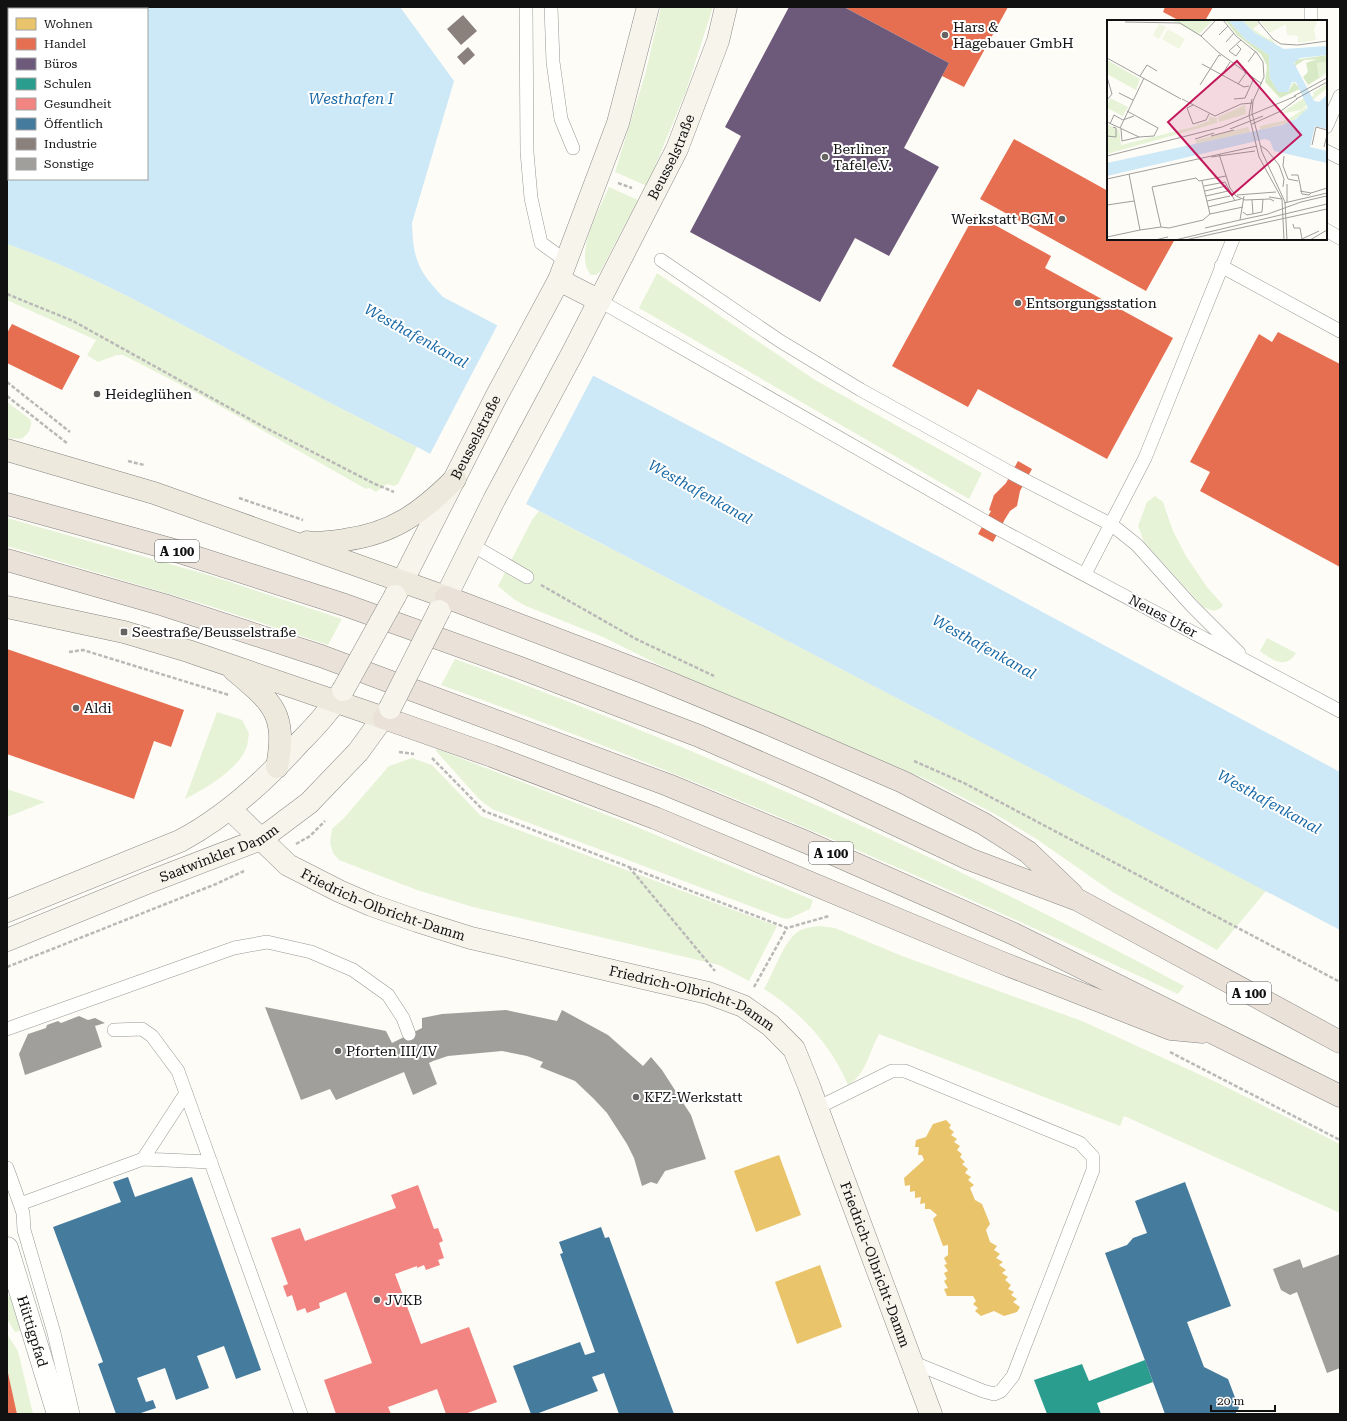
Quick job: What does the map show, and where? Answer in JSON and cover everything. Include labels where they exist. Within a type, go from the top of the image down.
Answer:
[{"type":"highway","name":"A 100","points":[[7,504],[241,571],[345,605],[518,667],[699,736],[818,788],[968,860],[1078,900],[1340,1042]]},
{"type":"highway","name":"A 100","points":[[7,560],[164,604],[321,656],[668,785],[806,842],[1014,934],[1216,1033],[1340,1096]]},
{"type":"highway","points":[[442,604],[747,715],[903,782],[984,824],[1028,852],[1078,900]]},
{"type":"highway","points":[[387,713],[492,756],[655,818],[1000,962],[1171,1029],[1216,1033]]},
{"type":"main road","name":"Beusselstraße","points":[[340,696],[399,589],[496,397],[533,331],[562,270],[618,123],[648,7]]},
{"type":"main road","name":"Beusselstraße","points":[[442,604],[494,500],[600,301],[677,149],[718,41],[726,7]]},
{"type":"main road","points":[[562,270],[600,301]]},
{"type":"main road","points":[[7,450],[126,484],[282,538],[399,589],[442,604]]},
{"type":"main road","points":[[282,538],[320,544],[360,538],[381,532],[414,516],[432,503],[455,479]]},
{"type":"main road","name":"Saatwinkler Damm","points":[[7,940],[149,882],[261,839],[309,803],[358,752],[387,713],[442,604]]},
{"type":"main road","points":[[7,607],[124,632],[340,696],[387,713]]},
{"type":"main road","points":[[226,663],[266,698],[278,718],[281,736],[277,767]]},
{"type":"main road","name":"Saatwinkler Damm","points":[[7,910],[180,840],[206,827],[230,810],[277,767],[329,711],[340,696]]},
{"type":"main road","name":"Friedrich-Olbricht-Damm","points":[[230,810],[288,865],[338,891],[417,921],[492,943],[708,993],[743,1006],[770,1025],[794,1049],[931,1414]]},
{"type":"street","name":"Hüttigpfad","points":[[7,1248],[58,1414]]},
{"type":"lane","points":[[526,7],[527,152],[530,198],[541,242],[562,270]]},
{"type":"lane","points":[[552,7],[554,62],[561,119],[572,148]]},
{"type":"lane","points":[[1311,7],[1311,20]]},
{"type":"lane","points":[[1327,125],[1340,96]]},
{"type":"lane","points":[[1327,152],[1340,158]]},
{"type":"lane","points":[[1327,231],[1340,238]]},
{"type":"lane","points":[[1085,574],[1112,525],[1145,458],[1233,240]]},
{"type":"lane","points":[[661,260],[780,341],[861,390],[1011,473],[1112,525],[1137,545],[1191,605],[1248,663]]},
{"type":"lane","points":[[1221,266],[1340,331]]},
{"type":"lane","name":"Neues Ufer","points":[[600,301],[985,521],[1340,711]]},
{"type":"lane","points":[[472,545],[527,577]]},
{"type":"lane","points":[[7,1029],[234,948],[267,942],[311,952],[353,970],[388,995],[403,1018],[409,1034]]},
{"type":"lane","points":[[114,1030],[142,1029],[152,1036],[178,1071],[298,1413]]},
{"type":"lane","points":[[817,1108],[892,1071],[905,1071],[1080,1143],[1093,1157],[1093,1170],[1013,1376],[1001,1391],[994,1394],[983,1391],[912,1362]]},
{"type":"lane","points":[[143,1160],[186,1093]]},
{"type":"lane","points":[[20,1204],[143,1160],[211,1162]]},
{"type":"lane","points":[[7,1168],[23,1213],[24,1230],[54,1333],[73,1414]]},
{"type":"path","points":[[613,180],[634,190]]},
{"type":"path","points":[[7,294],[73,321],[264,427],[375,484],[394,492]]},
{"type":"path","points":[[7,382],[70,432]]},
{"type":"path","points":[[7,396],[63,440]]},
{"type":"path","points":[[293,517],[302,520]]},
{"type":"path","points":[[527,577],[636,639],[715,676]]},
{"type":"path","points":[[69,652],[83,650],[231,696]]},
{"type":"path","points":[[399,752],[420,756]]},
{"type":"path","points":[[427,758],[433,760],[484,811],[787,928],[827,915],[834,918]]},
{"type":"path","points":[[913,761],[964,782],[1340,982]]},
{"type":"path","points":[[278,855],[310,836],[326,819]]},
{"type":"path","points":[[629,866],[718,976]]},
{"type":"path","points":[[7,967],[216,884]]},
{"type":"path","points":[[743,1006],[787,928]]},
{"type":"path","points":[[1165,1049],[1340,1140]]},
{"type":"green space","points":[[661,7],[713,7],[686,91],[647,186],[615,172],[645,75]]},
{"type":"green space","points":[[609,187],[638,200],[600,272],[596,275],[591,275],[586,266],[586,244]]},
{"type":"green space","points":[[7,244],[64,266],[120,292],[299,387],[417,447],[398,484],[394,486],[387,484],[376,492],[370,488],[366,489],[195,392],[123,355],[117,355],[98,362],[87,355],[96,340],[7,300]]},
{"type":"green space","points":[[657,273],[815,380],[982,473],[969,499],[639,308]]},
{"type":"green space","points":[[7,402],[31,420],[29,431],[21,439],[7,438]]},
{"type":"green space","points":[[1155,496],[1163,502],[1173,531],[1186,556],[1207,587],[1223,605],[1221,608],[1214,611],[1203,607],[1144,542],[1138,526],[1147,502]]},
{"type":"green space","points":[[539,511],[1266,891],[1217,950],[1114,893],[1035,838],[995,814],[930,781],[690,680],[603,637],[526,606],[515,600],[498,586],[532,520]]},
{"type":"green space","points":[[7,518],[212,576],[342,619],[328,645],[210,606],[7,546]]},
{"type":"green space","points":[[1267,638],[1296,653],[1288,661],[1283,662],[1269,658],[1260,651]]},
{"type":"green space","points":[[455,659],[642,731],[826,809],[1006,895],[1184,986],[1178,994],[996,911],[813,831],[628,756],[441,685]]},
{"type":"green space","points":[[217,712],[242,720],[249,733],[247,747],[242,757],[220,778],[185,799]]},
{"type":"green space","points":[[437,749],[620,820],[813,900],[810,909],[788,919],[782,918],[492,809],[479,799],[436,751]]},
{"type":"green space","points":[[412,758],[432,765],[481,816],[777,926],[749,981],[719,965],[473,907],[417,890],[339,860],[333,853],[330,843],[332,829],[343,819],[389,766]]},
{"type":"green space","points":[[7,789],[45,802],[7,817]]},
{"type":"green space","points":[[819,926],[835,928],[902,956],[1082,1021],[1216,1082],[1340,1144],[1340,1213],[1124,1116],[1120,1126],[879,1034],[863,1069],[854,1081],[848,1085],[833,1056],[814,1031],[790,1008],[764,989],[790,939],[800,930]]},
{"type":"green space","points":[[11,1296],[22,1330],[15,1332],[7,1319],[7,1297]]},
{"type":"green space","points":[[7,1334],[18,1351],[33,1414],[17,1414],[7,1370]]},
{"type":"water","points":[[7,7],[400,7],[454,81],[412,223],[414,246],[418,264],[428,280],[443,297],[972,574],[1340,772],[1340,930],[417,447],[299,387],[147,306],[64,266],[7,244]]},
{"type":"pier","points":[[493,320],[594,374],[525,506],[416,449],[417,447],[430,454],[498,324]]},
{"type":"building: Wohnen","points":[[946,1120],[951,1125],[949,1128],[954,1132],[951,1135],[957,1139],[954,1142],[960,1146],[957,1150],[962,1154],[960,1157],[965,1162],[962,1164],[968,1169],[965,1173],[971,1177],[968,1180],[974,1185],[970,1188],[975,1200],[982,1204],[990,1224],[986,1230],[990,1242],[997,1246],[994,1250],[1000,1254],[996,1258],[1003,1262],[999,1265],[1006,1270],[1002,1273],[1008,1277],[1005,1280],[1011,1285],[1008,1289],[1014,1292],[1011,1295],[1017,1299],[1013,1302],[1020,1307],[1017,1312],[1004,1316],[994,1311],[981,1316],[975,1311],[978,1308],[973,1304],[976,1301],[973,1296],[947,1296],[944,1289],[948,1288],[944,1281],[947,1279],[944,1273],[948,1271],[944,1265],[947,1264],[944,1258],[948,1255],[948,1245],[943,1246],[933,1219],[937,1215],[930,1209],[925,1209],[925,1203],[920,1204],[921,1197],[915,1198],[915,1191],[910,1192],[910,1185],[905,1186],[904,1178],[924,1160],[922,1155],[918,1155],[919,1147],[915,1147],[916,1140],[926,1137],[933,1124]]},
{"type":"building: Wohnen","points":[[779,1155],[801,1215],[756,1232],[734,1171]]},
{"type":"building: Wohnen","points":[[820,1265],[842,1327],[797,1344],[775,1282]]},
{"type":"building: Handel","name":"Hars & Hagebauer GmbH","points":[[844,7],[1008,7],[964,87],[942,76],[949,63]]},
{"type":"building: Handel","points":[[1165,7],[1213,7],[1206,20],[1178,20],[1163,12]]},
{"type":"building: Handel","name":"Werkstatt BGM","points":[[1014,139],[1107,190],[1107,240],[1174,240],[1146,291],[980,199]]},
{"type":"building: Handel","name":"Entsorgungsstation","points":[[975,214],[1051,256],[1045,268],[1173,338],[1107,459],[978,389],[968,407],[892,366]]},
{"type":"building: Handel","points":[[12,324],[80,356],[62,390],[7,363],[7,333]]},
{"type":"building: Handel","points":[[1278,332],[1340,364],[1340,567],[1200,491],[1210,472],[1190,462],[1259,334],[1272,342]]},
{"type":"building: Handel","points":[[1018,461],[1032,469],[1020,491],[1017,506],[1010,511],[993,542],[978,534],[991,511],[989,510],[994,495],[1006,483]]},
{"type":"building: Handel","points":[[7,649],[184,710],[171,747],[154,741],[134,799],[7,754]]},
{"type":"building: Handel","points":[[8,1373],[17,1414],[7,1414]]},
{"type":"building: Büros","name":"Berliner Tafel e.V.","points":[[789,7],[844,7],[949,63],[904,148],[939,167],[889,256],[855,238],[820,302],[690,232],[741,136],[725,127]]},
{"type":"building: Schulen","points":[[1145,1360],[1153,1382],[1097,1403],[1101,1414],[1047,1414],[1034,1380],[1082,1364],[1089,1381]]},
{"type":"building: Gesundheit","name":"JVKB","points":[[418,1185],[434,1229],[438,1228],[443,1241],[439,1243],[444,1258],[438,1260],[440,1265],[426,1270],[424,1265],[395,1274],[421,1344],[469,1327],[497,1402],[465,1414],[446,1414],[437,1389],[388,1407],[391,1414],[336,1414],[324,1380],[372,1363],[346,1292],[319,1303],[320,1308],[307,1313],[305,1308],[297,1311],[292,1295],[287,1297],[283,1286],[288,1284],[271,1238],[300,1228],[305,1241],[396,1208],[391,1195]]},
{"type":"building: Öffentlich","points":[[128,1177],[135,1197],[192,1177],[261,1370],[236,1379],[224,1346],[197,1356],[209,1388],[176,1400],[165,1368],[137,1378],[146,1402],[153,1400],[156,1408],[138,1414],[116,1414],[98,1364],[103,1362],[53,1227],[121,1202],[113,1182]]},
{"type":"building: Öffentlich","points":[[1185,1182],[1231,1306],[1187,1322],[1204,1367],[1228,1379],[1239,1408],[1235,1414],[1165,1414],[1105,1253],[1127,1245],[1133,1238],[1147,1233],[1135,1201]]},
{"type":"building: Öffentlich","points":[[601,1227],[605,1238],[609,1237],[674,1414],[619,1414],[604,1373],[592,1377],[598,1391],[536,1414],[531,1414],[513,1366],[580,1342],[585,1355],[595,1352],[560,1254],[563,1253],[559,1242]]},
{"type":"building: Industrie","points":[[463,15],[477,31],[461,45],[447,29]]},
{"type":"building: Industrie","points":[[468,47],[475,55],[464,65],[457,57]]},
{"type":"building: Sonstige","name":"KFZ-Werkstatt","points":[[265,1007],[386,1031],[392,1043],[422,1028],[422,1018],[442,1014],[506,1010],[557,1021],[562,1010],[608,1035],[643,1066],[651,1057],[662,1070],[691,1115],[706,1159],[665,1171],[657,1184],[651,1182],[642,1186],[634,1158],[627,1144],[607,1113],[594,1099],[575,1081],[540,1067],[543,1062],[527,1056],[502,1051],[448,1056],[433,1061],[429,1063],[437,1084],[413,1095],[404,1072],[336,1100],[330,1089],[301,1100]]},
{"type":"building: Sonstige","points":[[79,1016],[88,1020],[95,1018],[105,1023],[95,1026],[102,1047],[25,1075],[19,1054],[28,1034],[46,1028],[47,1025],[58,1021],[61,1023]]},
{"type":"building: Sonstige","points":[[1340,1254],[1340,1368],[1327,1373],[1297,1292],[1290,1295],[1281,1290],[1273,1269],[1300,1259],[1303,1268]]},
{"type":"place","name":"Hars & Hagebauer GmbH","points":[[945,35]]},
{"type":"place","name":"Berliner Tafel e.V.","points":[[825,157]]},
{"type":"place","name":"Werkstatt BGM","points":[[1062,219]]},
{"type":"place","name":"Entsorgungsstation","points":[[1018,303]]},
{"type":"place","name":"Heideglühen","points":[[97,394]]},
{"type":"place","name":"Seestraße/Beusselstraße","points":[[124,632]]},
{"type":"place","name":"Aldi","points":[[76,708]]},
{"type":"place","name":"Pforten III/IV","points":[[338,1051]]},
{"type":"place","name":"KFZ-Werkstatt","points":[[636,1097]]},
{"type":"place","name":"JVKB","points":[[377,1300]]},
{"type":"water label","name":"Westhafen I","points":[[351,99]]},
{"type":"water label","name":"Westhafenkanal","points":[[416,336]]},
{"type":"water label","name":"Westhafenkanal","points":[[700,492]]},
{"type":"water label","name":"Westhafenkanal","points":[[984,647]]},
{"type":"water label","name":"Westhafenkanal","points":[[1269,802]]}]
